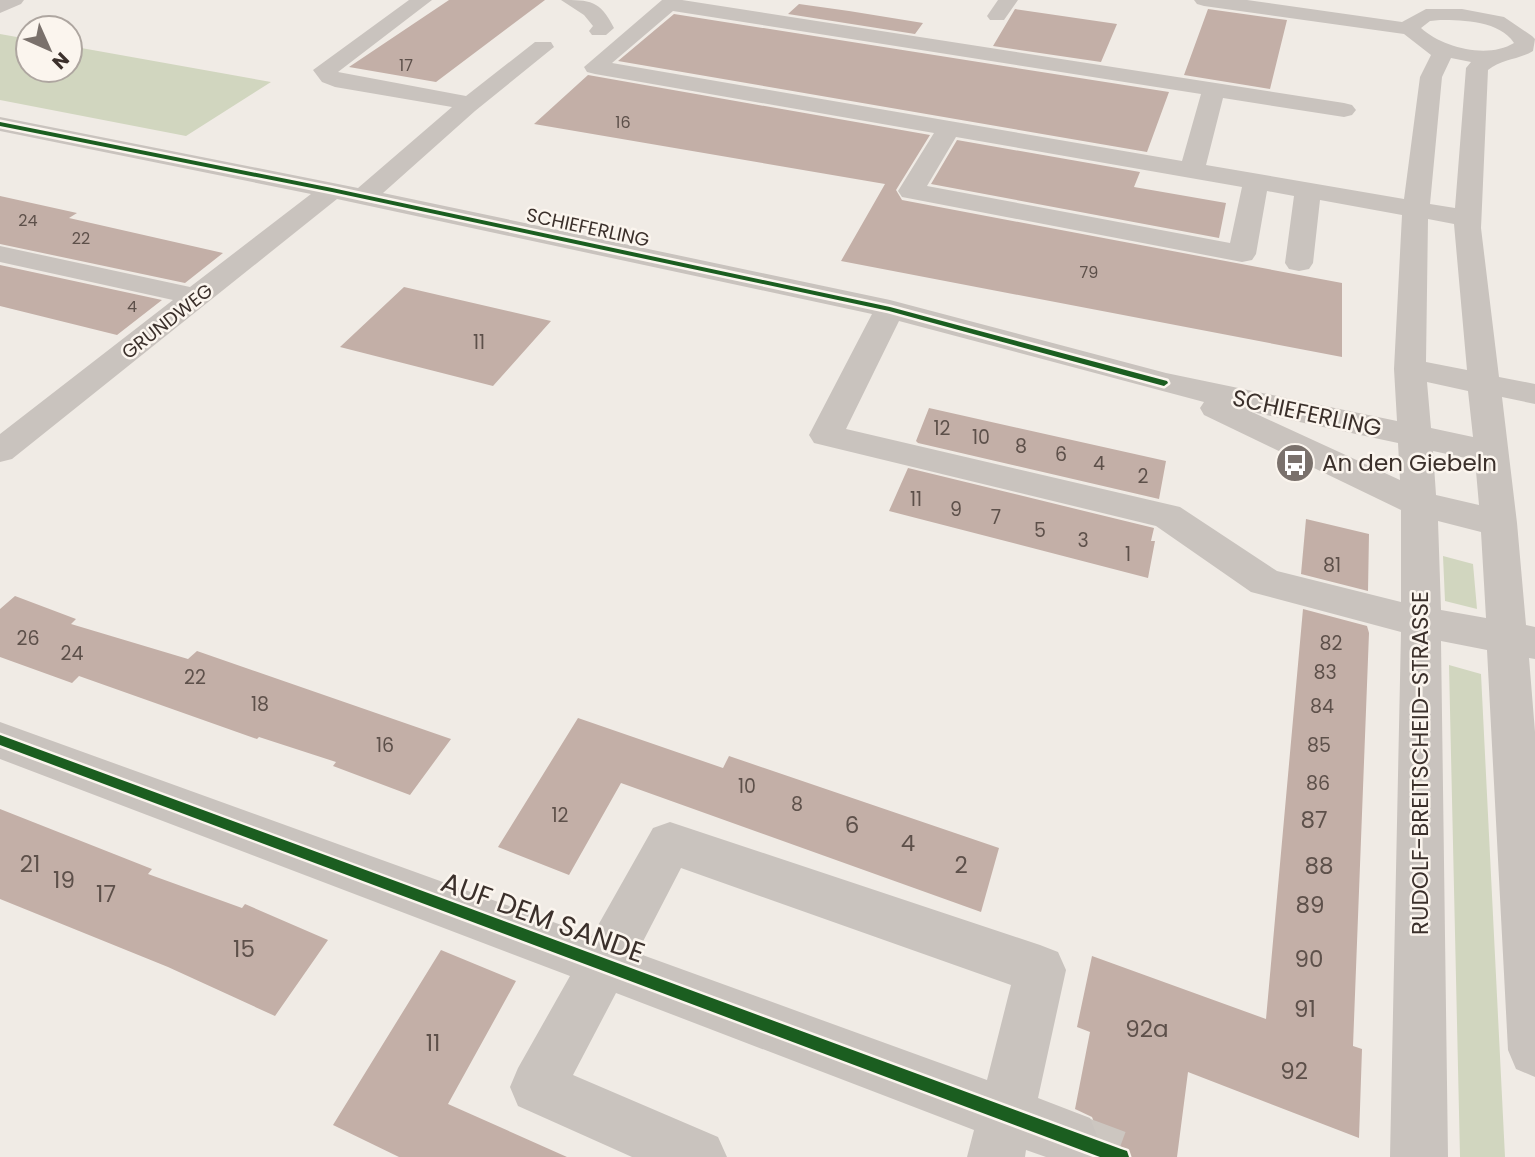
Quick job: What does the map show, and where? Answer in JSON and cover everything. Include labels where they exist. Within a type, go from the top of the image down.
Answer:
[{"type":"street","points":[[0,7],[15,0]]},
{"type":"street","points":[[422,0],[324,70],[343,82],[458,101],[467,106]]},
{"type":"street","points":[[571,0],[583,4],[598,15],[604,28],[599,32]]},
{"type":"street","points":[[1205,0],[1338,29],[1440,14],[1462,15],[1509,27]]},
{"type":"street","points":[[1433,0],[1462,15]]},
{"type":"street","points":[[1462,15],[1490,0]]},
{"type":"street","points":[[1413,16],[1431,45],[1460,53],[1492,57],[1520,52],[1530,47],[1501,16],[1502,0]]},
{"type":"street","points":[[1344,110],[732,6],[669,4],[595,66],[1467,218]]},
{"type":"street","name":"RUDOLF-BREITSCHEID-STRASSE","points":[[1419,1157],[1421,622],[1419,504],[1410,369],[1416,210],[1431,77],[1442,54],[1431,45]]},
{"type":"street","points":[[364,197],[464,112],[467,106],[543,47]]},
{"type":"street","points":[[1492,57],[1477,68],[1467,218],[1499,523],[1520,639],[1535,1050]]},
{"type":"street","points":[[1192,171],[1214,89]]},
{"type":"street","name":"SCHIEFERLING","points":[[0,124],[332,190],[890,309],[1164,383],[1491,452]]},
{"type":"street","points":[[949,128],[911,191],[1242,254],[1256,182]]},
{"type":"street","name":"GRUNDWEG","points":[[0,451],[332,190]]},
{"type":"street","points":[[1299,263],[1308,191]]},
{"type":"street","points":[[0,254],[197,297]]},
{"type":"street","points":[[890,309],[826,435],[1167,516],[1265,582],[1421,622],[1520,639]]},
{"type":"street","points":[[1410,369],[1535,394]]},
{"type":"street","name":"SCHIEFERLING","points":[[1164,383],[1419,504],[1499,523]]},
{"type":"street","name":"AUF DEM SANDE","points":[[0,740],[604,964],[1001,1136],[1070,1138]]},
{"type":"street","points":[[698,1157],[537,1087],[670,843],[1040,970],[1001,1136]]},
{"type":"green space","points":[[0,34],[14,36],[14,84],[84,84],[84,49],[271,82],[186,136],[0,100]]},
{"type":"green space","points":[[1443,556],[1473,564],[1477,609],[1445,601]]},
{"type":"green space","points":[[1449,665],[1481,674],[1505,1157],[1460,1157]]},
{"type":"building","points":[[449,0],[545,0],[436,82],[349,67]]},
{"type":"building","points":[[799,4],[923,23],[915,34],[788,14]]},
{"type":"building","points":[[1015,9],[1117,24],[1101,62],[993,46]]},
{"type":"building","points":[[1208,9],[1287,20],[1270,89],[1184,75]]},
{"type":"building","points":[[674,14],[1169,92],[1147,152],[618,61]]},
{"type":"building","points":[[588,75],[930,135],[896,190],[902,200],[1342,283],[1342,357],[841,261],[885,184],[534,124]]},
{"type":"building","points":[[957,140],[1140,172],[1134,187],[1226,203],[1219,238],[931,184]]},
{"type":"building","points":[[0,196],[77,213],[69,218],[223,253],[185,283],[0,244]]},
{"type":"building","points":[[0,265],[162,300],[117,335],[0,306]]},
{"type":"building","points":[[404,287],[551,321],[493,386],[340,347]]},
{"type":"building","points":[[929,408],[1166,461],[1159,499],[918,443],[916,441]]},
{"type":"building","points":[[908,468],[1154,528],[1151,541],[1155,541],[1148,578],[889,511]]},
{"type":"building","points":[[1306,519],[1369,534],[1368,591],[1301,574]]},
{"type":"building","points":[[15,596],[76,619],[71,624],[188,659],[197,651],[451,739],[410,795],[333,766],[336,762],[259,737],[257,739],[79,676],[72,683],[0,657],[0,609]]},
{"type":"building","points":[[1303,609],[1367,626],[1369,633],[1353,1046],[1362,1049],[1359,1138],[1188,1072],[1177,1157],[1093,1157],[1100,1137],[1092,1117],[1075,1109],[1090,1032],[1077,1027],[1092,956],[1266,1019]]},
{"type":"building","points":[[578,718],[723,768],[729,756],[999,848],[981,912],[621,783],[569,875],[498,847]]},
{"type":"building","points":[[0,809],[152,869],[148,874],[242,908],[245,904],[328,940],[275,1016],[168,967],[0,899]]},
{"type":"building","points":[[441,950],[516,981],[448,1104],[567,1157],[399,1157],[333,1125]]},
{"type":"tunnel","points":[[1070,1138],[1121,1157]]},
{"type":"cycle path","points":[[0,124],[332,190],[890,309],[1164,383]]},
{"type":"cycle path","points":[[0,740],[1121,1157]]},
{"type":"place","name":"An den Giebeln","points":[[1295,463]]}]
